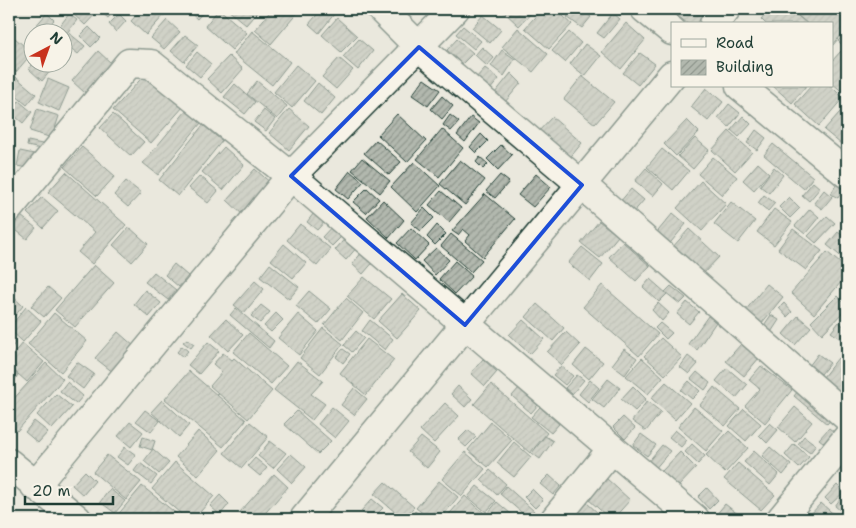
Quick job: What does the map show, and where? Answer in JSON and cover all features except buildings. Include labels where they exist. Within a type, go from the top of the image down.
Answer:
[{"type":"street","points":[[381,9],[419,47],[582,185],[847,417]]},
{"type":"street","points":[[36,486],[291,176],[455,9]]},
{"type":"street","points":[[644,9],[671,30]]},
{"type":"street","points":[[716,22],[726,9]]},
{"type":"street","points":[[9,208],[128,63],[151,64],[291,176],[695,519]]},
{"type":"street","points":[[304,519],[671,76]]},
{"type":"street","points":[[742,88],[847,174]]},
{"type":"street","points":[[781,519],[847,438]]},
{"type":"street","points":[[555,519],[612,449]]},
{"type":"street","points":[[11,470],[36,486],[77,519]]},
{"type":"highlighted area","points":[[419,47],[582,185],[465,325],[291,176]]}]
